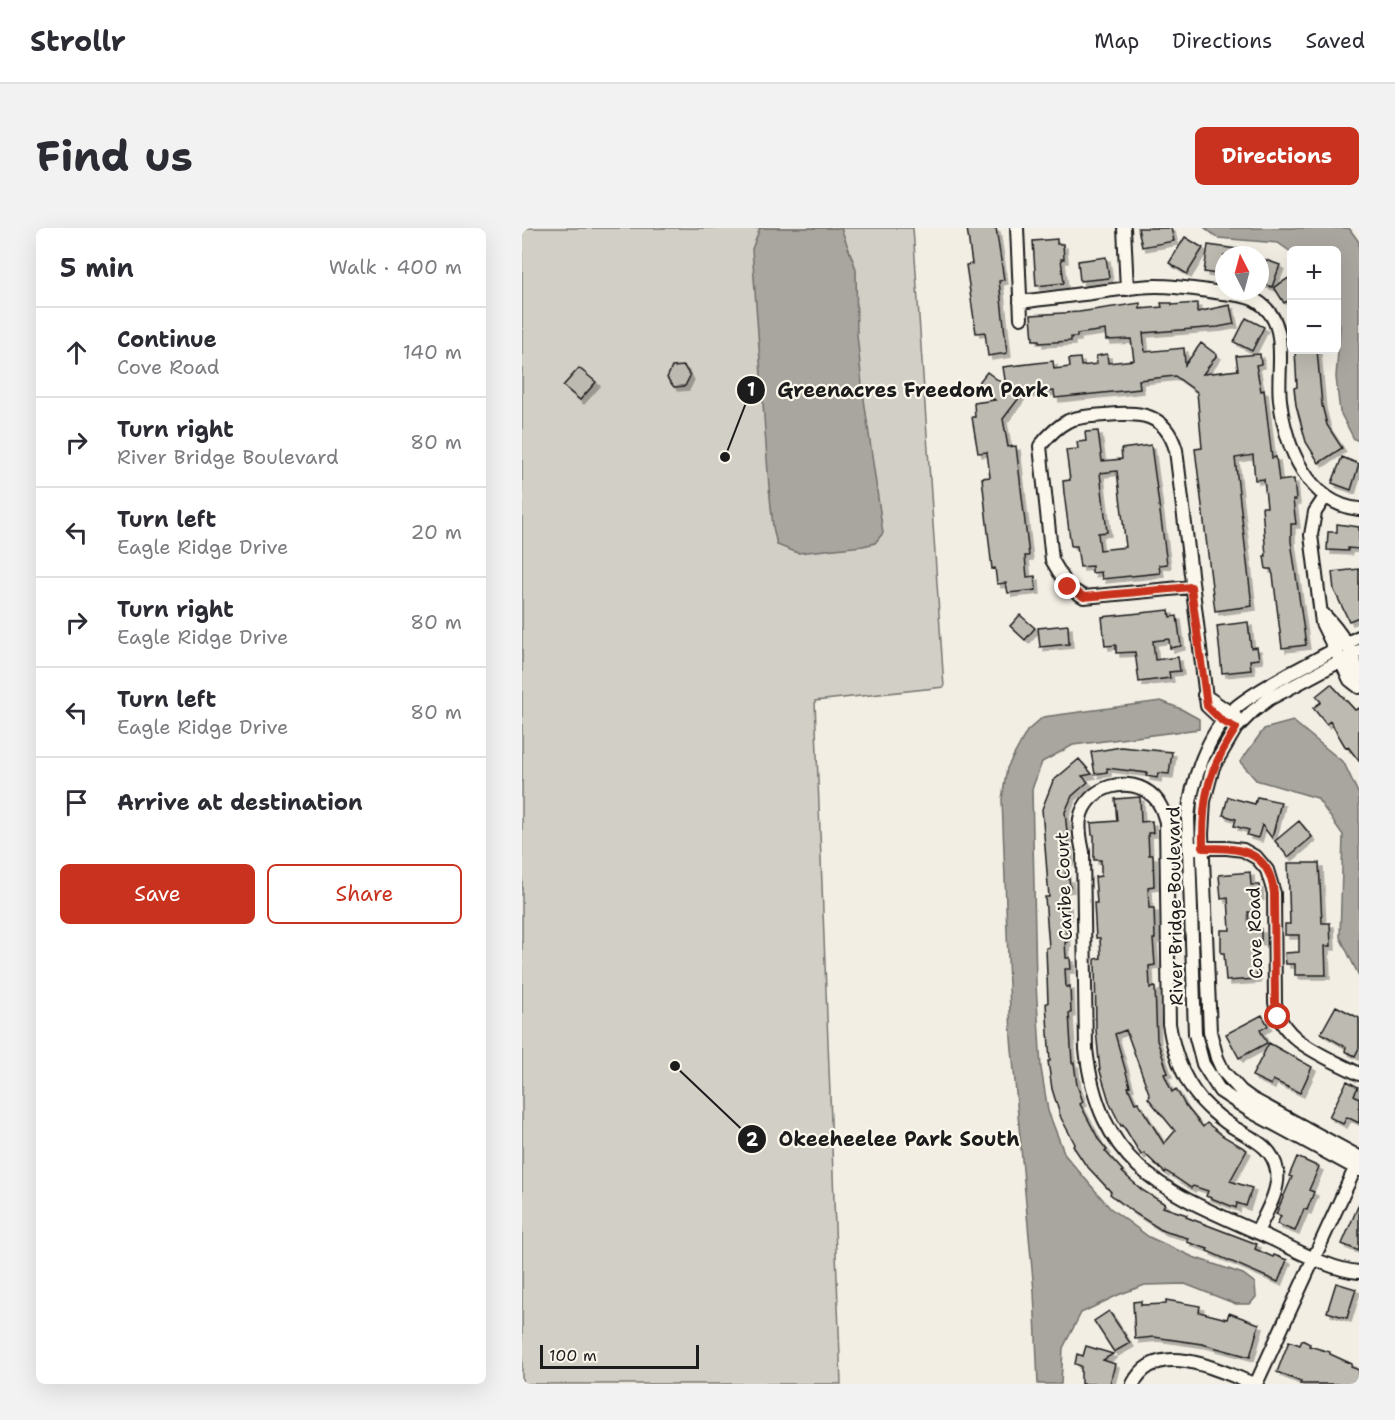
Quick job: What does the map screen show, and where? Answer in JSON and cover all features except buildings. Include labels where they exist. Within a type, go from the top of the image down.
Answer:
[{"type":"street","points":[[1017,228],[1021,318]]},
{"type":"street","points":[[1124,228],[1127,289]]},
{"type":"street","points":[[1020,302],[1171,286],[1238,295],[1253,300],[1266,309],[1276,323],[1280,339],[1280,400],[1288,438],[1303,470],[1325,497],[1341,506],[1359,509]]},
{"type":"street","points":[[1191,587],[1084,597],[1068,587],[1052,560],[1040,446],[1050,434],[1066,422],[1095,416],[1136,412],[1150,417],[1172,437],[1176,450],[1204,695],[1226,717],[1239,724]]},
{"type":"street","points":[[1325,497],[1316,512],[1311,535],[1317,596],[1322,613],[1336,627],[1359,676]]},
{"type":"street","name":"River Bridge Boulevard","points":[[1358,1164],[1252,1099],[1231,1081],[1220,1065],[1210,1032],[1203,809],[1206,787],[1220,752],[1239,724],[1269,699],[1346,652],[1359,637]]},
{"type":"street","points":[[1346,652],[1350,680],[1359,687]]},
{"type":"street","name":"River Bridge Boulevard","points":[[1346,652],[1264,688],[1226,717],[1206,752],[1195,780],[1190,802],[1189,848],[1196,1034],[1203,1064],[1220,1091],[1358,1164]]},
{"type":"street","name":"Caribe Court","points":[[1257,1232],[1276,1187],[1277,1171],[1274,1161],[1261,1143],[1234,1127],[1206,1105],[1184,1076],[1172,1042],[1169,1024],[1166,822],[1162,809],[1154,796],[1141,788],[1126,784],[1110,786],[1097,793],[1086,804],[1080,818],[1083,852],[1086,1049],[1094,1095],[1110,1131],[1123,1150],[1150,1178],[1190,1202],[1257,1232],[1313,1257],[1359,1272]]},
{"type":"street","name":"Cove Road","points":[[1189,848],[1243,850],[1257,858],[1267,870],[1274,893],[1275,1002],[1278,1017],[1286,1031],[1298,1041],[1359,1074]]},
{"type":"street","points":[[1133,1384],[1141,1372],[1153,1363],[1176,1359],[1255,1384],[1358,1164]]},
{"type":"shaded area","points":[[522,228],[913,228],[944,687],[815,701],[841,1384],[522,1384]]},
{"type":"shaded area","points":[[760,228],[841,228],[856,269],[857,334],[862,385],[883,533],[875,543],[798,553],[777,545],[769,487],[752,249]]},
{"type":"shaded area","points":[[1205,228],[1349,228],[1359,242],[1359,441],[1354,439],[1340,412],[1336,377],[1338,354],[1341,354],[1341,246],[1287,246],[1287,249],[1278,243],[1218,238]]},
{"type":"shaded area","points":[[1161,701],[1199,719],[1199,729],[1073,745],[1042,762],[1032,789],[1036,984],[1041,1068],[1048,1111],[1065,1155],[1110,1208],[1149,1237],[1193,1257],[1243,1274],[1255,1283],[1256,1297],[1250,1304],[1236,1304],[1185,1284],[1145,1285],[1118,1295],[1081,1313],[1063,1348],[1061,1384],[1038,1384],[1034,1291],[1011,1038],[1002,799],[1007,768],[1027,731],[1043,717]]},
{"type":"shaded area","points":[[1293,721],[1344,763],[1359,795],[1359,976],[1340,937],[1343,835],[1317,798],[1256,780],[1240,762],[1264,729]]},
{"type":"place","name":"Greenacres Freedom Park","points":[[725,457]]},
{"type":"place","name":"Okeeheelee Park South","points":[[675,1066]]},
{"type":"route","points":[[1068,587],[1084,597],[1191,587],[1207,706],[1222,721],[1236,728],[1220,752],[1206,787],[1203,809],[1203,848],[1243,850],[1257,858],[1271,877],[1274,893],[1275,1002],[1278,1017]]}]
